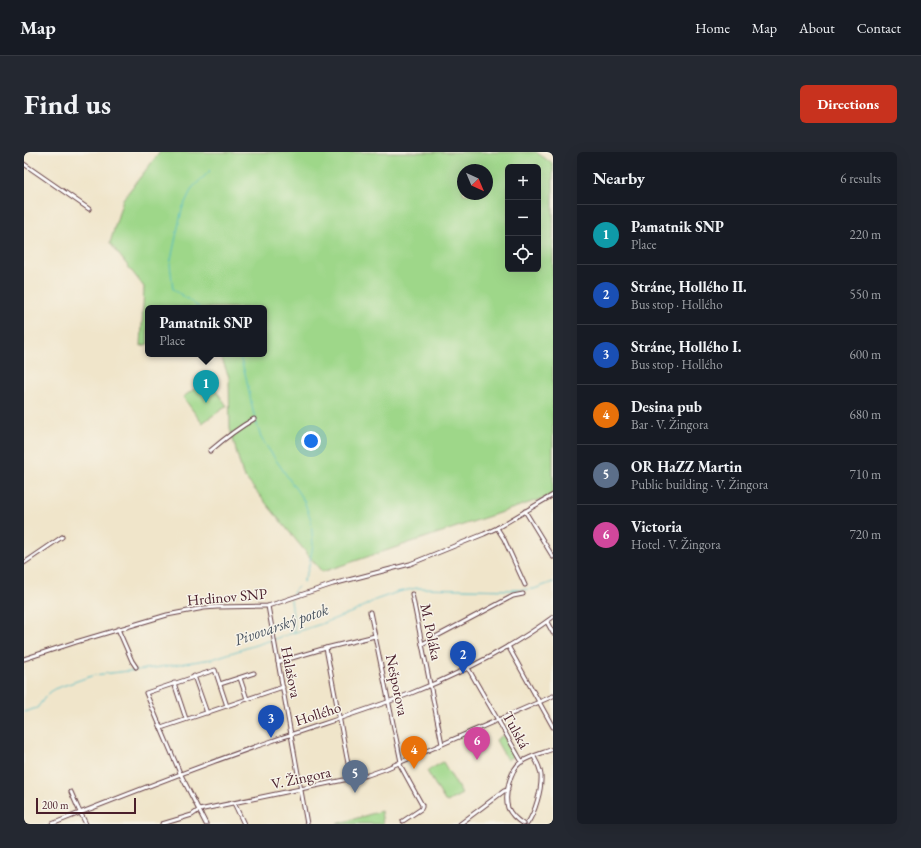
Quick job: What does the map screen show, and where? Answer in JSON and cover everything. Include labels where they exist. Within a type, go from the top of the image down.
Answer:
[{"type":"street","points":[[24,164],[89,209]]},
{"type":"street","points":[[210,451],[240,427],[254,419]]},
{"type":"street","name":"Hrdinov SNP","points":[[24,659],[167,615],[204,608],[268,606],[352,579],[410,564],[497,528],[553,495]]},
{"type":"street","points":[[525,511],[553,557]]},
{"type":"street","points":[[497,528],[504,539],[525,585]]},
{"type":"street","points":[[24,563],[62,537]]},
{"type":"street","name":"M. Poláka","points":[[412,594],[442,744]]},
{"type":"street","points":[[422,644],[513,596],[523,594]]},
{"type":"street","name":"Halašova","points":[[268,606],[306,824]]},
{"type":"street","name":"Nešporova","points":[[370,612],[400,762],[422,805],[421,809],[403,821]]},
{"type":"street","name":"Hollého","points":[[52,824],[180,773],[389,701],[430,685],[468,668],[508,646],[553,617]]},
{"type":"street","points":[[547,622],[553,633]]},
{"type":"street","points":[[118,629],[136,667]]},
{"type":"street","points":[[278,662],[326,648],[376,636]]},
{"type":"street","points":[[508,646],[553,726]]},
{"type":"street","points":[[326,648],[351,779]]},
{"type":"street","name":"Tulská","points":[[468,668],[522,762],[510,778],[507,797],[509,809],[514,817],[523,824]]},
{"type":"street","points":[[206,824],[180,773],[146,693],[215,670],[227,706]]},
{"type":"street","points":[[220,684],[254,673]]},
{"type":"street","points":[[194,676],[207,713]]},
{"type":"street","points":[[240,678],[247,699]]},
{"type":"street","points":[[174,683],[186,719]]},
{"type":"street","points":[[161,728],[283,687]]},
{"type":"street","name":"V. Žingora","points":[[162,824],[192,814],[199,810],[351,779],[376,772],[553,696]]},
{"type":"street","points":[[522,762],[553,749]]},
{"type":"street","name":"Tulská","points":[[527,824],[532,817],[536,806],[541,781],[541,773],[534,756]]},
{"type":"street","points":[[460,824],[504,791],[508,790]]},
{"type":"street","points":[[71,792],[86,824]]},
{"type":"street","points":[[234,803],[244,824]]},
{"type":"street","points":[[466,820],[469,824]]},
{"type":"green space","points":[[160,152],[536,152],[553,164],[553,495],[322,572],[243,475],[230,429],[229,377],[221,357],[267,357],[267,305],[145,305],[145,345],[141,346],[144,287],[110,243],[123,199]]},
{"type":"green space","points":[[208,379],[227,406],[202,423],[183,397]]},
{"type":"green space","points":[[503,735],[515,755],[507,760],[496,740]]},
{"type":"green space","points":[[443,762],[462,794],[447,802],[427,771]]},
{"type":"green space","points":[[381,811],[383,824],[337,824]]},
{"type":"waterway","points":[[196,305],[173,289],[170,264],[182,209],[192,188],[211,170]]},
{"type":"waterway","points":[[240,357],[261,438],[304,501],[311,520],[313,545],[308,570],[303,582]]},
{"type":"waterway","name":"Pivovarský potok","points":[[24,712],[37,708],[46,696],[54,689],[94,675],[212,659],[321,624],[355,611],[375,600],[398,592],[417,588],[534,589],[553,582]]},
{"type":"waterway","points":[[292,597],[294,591],[298,587]]},
{"type":"waterway","points":[[291,600],[295,632]]},
{"type":"place","name":"Pamatnik SNP","points":[[206,403]]},
{"type":"place","name":"Stráne, Hollého II.","points":[[463,674]]},
{"type":"place","name":"Stráne, Hollého I.","points":[[271,738]]},
{"type":"place","name":"Victoria","points":[[477,760]]},
{"type":"place","name":"Desina pub","points":[[414,769]]},
{"type":"place","name":"OR HaZZ Martin","points":[[355,793]]}]
